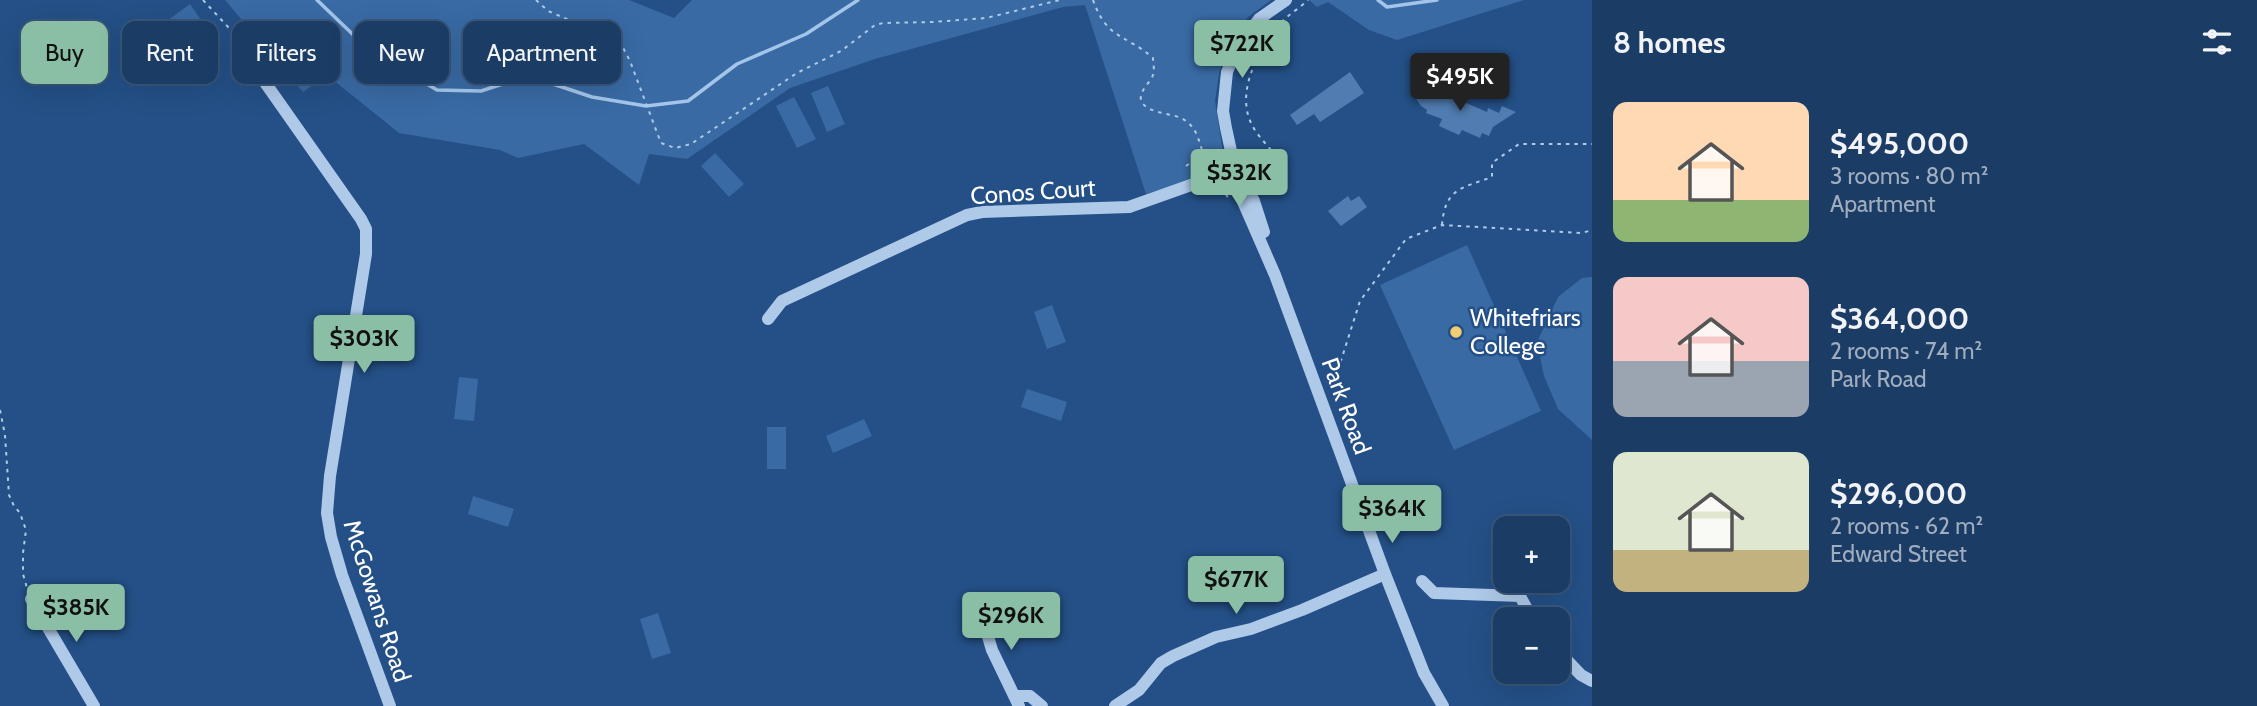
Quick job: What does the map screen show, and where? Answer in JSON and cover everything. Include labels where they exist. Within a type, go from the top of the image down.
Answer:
[{"type":"street","name":"Park Road","points":[[1286,0],[1259,19],[1236,50],[1227,72],[1223,111],[1236,169],[1318,394],[1424,673],[1443,706]]},
{"type":"street","name":"McGowans Road","points":[[266,84],[354,207],[366,229],[366,254],[330,475],[327,513],[342,575],[390,706]]},
{"type":"street","name":"Conos Court","points":[[768,318],[782,301],[967,215],[982,212],[1129,207],[1236,169]]},
{"type":"street","points":[[1115,706],[1139,690],[1161,663],[1173,656],[1216,637],[1251,629],[1302,610],[1385,574]]},
{"type":"street","points":[[1422,581],[1434,593],[1520,596],[1526,607]]},
{"type":"street","points":[[31,599],[94,706]]},
{"type":"street","points":[[979,606],[992,650],[1016,701],[1030,696],[1042,706]]},
{"type":"street","points":[[1570,664],[1581,676],[1592,681]]},
{"type":"path","points":[[203,0],[232,31]]},
{"type":"path","points":[[536,0],[548,11],[620,42],[630,61],[661,143],[676,148],[691,144],[797,73],[841,51],[867,29],[883,23],[986,18],[1060,0]]},
{"type":"path","points":[[1093,0],[1098,15],[1108,29],[1153,58],[1154,72],[1141,94],[1141,101],[1145,106],[1175,116],[1191,125],[1199,135],[1202,155],[1219,186],[1236,207],[1261,198],[1268,188],[1278,181],[1282,169],[1277,156],[1260,139],[1248,118],[1245,99],[1250,78],[1264,46],[1281,23],[1308,0]]},
{"type":"path","points":[[1442,225],[1443,210],[1457,188],[1492,177],[1492,163],[1519,144],[1592,144]]},
{"type":"path","points":[[1186,166],[1202,155]]},
{"type":"path","points":[[1318,394],[1338,370],[1360,301],[1406,239],[1442,225],[1582,233],[1592,230]]},
{"type":"path","points":[[0,410],[5,435],[9,495],[26,530],[23,574],[31,599]]},
{"type":"shaded area","points":[[225,0],[629,0],[674,18],[692,0],[1271,0],[1248,17],[1231,40],[1219,73],[1215,101],[1224,159],[1219,166],[1200,177],[1146,194],[1085,5],[1063,7],[875,59],[790,88],[687,159],[649,154],[639,185],[584,144],[518,158],[500,150],[399,133],[338,84],[340,21],[243,21]]},
{"type":"shaded area","points":[[1309,0],[1524,0],[1397,40],[1369,30],[1328,2],[1317,7]]},
{"type":"shaded area","points":[[190,4],[201,20],[200,21],[167,21]]},
{"type":"shaded area","points":[[296,84],[314,84],[303,92]]},
{"type":"shaded area","points":[[828,86],[845,124],[827,132],[811,93]]},
{"type":"shaded area","points":[[794,97],[816,139],[797,148],[776,106]]},
{"type":"shaded area","points":[[715,153],[744,184],[729,197],[701,166]]},
{"type":"shaded area","points":[[1467,245],[1541,411],[1454,450],[1380,285]]},
{"type":"shaded area","points":[[1592,277],[1592,440],[1558,409],[1544,376],[1537,342],[1558,297],[1582,278]]},
{"type":"shaded area","points":[[1052,305],[1066,342],[1047,349],[1034,312]]},
{"type":"shaded area","points":[[459,377],[478,379],[474,421],[454,419]]},
{"type":"shaded area","points":[[1027,389],[1067,402],[1061,421],[1021,407]]},
{"type":"shaded area","points":[[864,419],[872,436],[833,453],[826,436]]},
{"type":"shaded area","points":[[767,427],[786,427],[786,469],[767,469]]},
{"type":"shaded area","points":[[473,496],[514,509],[508,527],[468,514]]},
{"type":"shaded area","points":[[658,613],[671,653],[652,659],[640,619]]},
{"type":"building","points":[[1350,72],[1364,93],[1320,122],[1314,114],[1297,125],[1290,115]]},
{"type":"building","points":[[1423,87],[1487,112],[1488,108],[1499,113],[1502,106],[1516,112],[1493,127],[1489,136],[1482,133],[1480,138],[1462,130],[1459,135],[1439,126],[1442,119],[1426,113],[1427,110],[1413,94]]},
{"type":"building","points":[[1348,196],[1351,201],[1359,196],[1367,207],[1341,226],[1328,211]]},
{"type":"waterway","points":[[317,0],[367,48],[437,90],[481,91],[512,81],[541,80],[592,97],[646,106],[688,101],[737,64],[806,34],[858,0]]},
{"type":"waterway","points":[[1378,0],[1387,7],[1437,0]]},
{"type":"place","name":"Whitefriars College","points":[[1456,332]]}]
